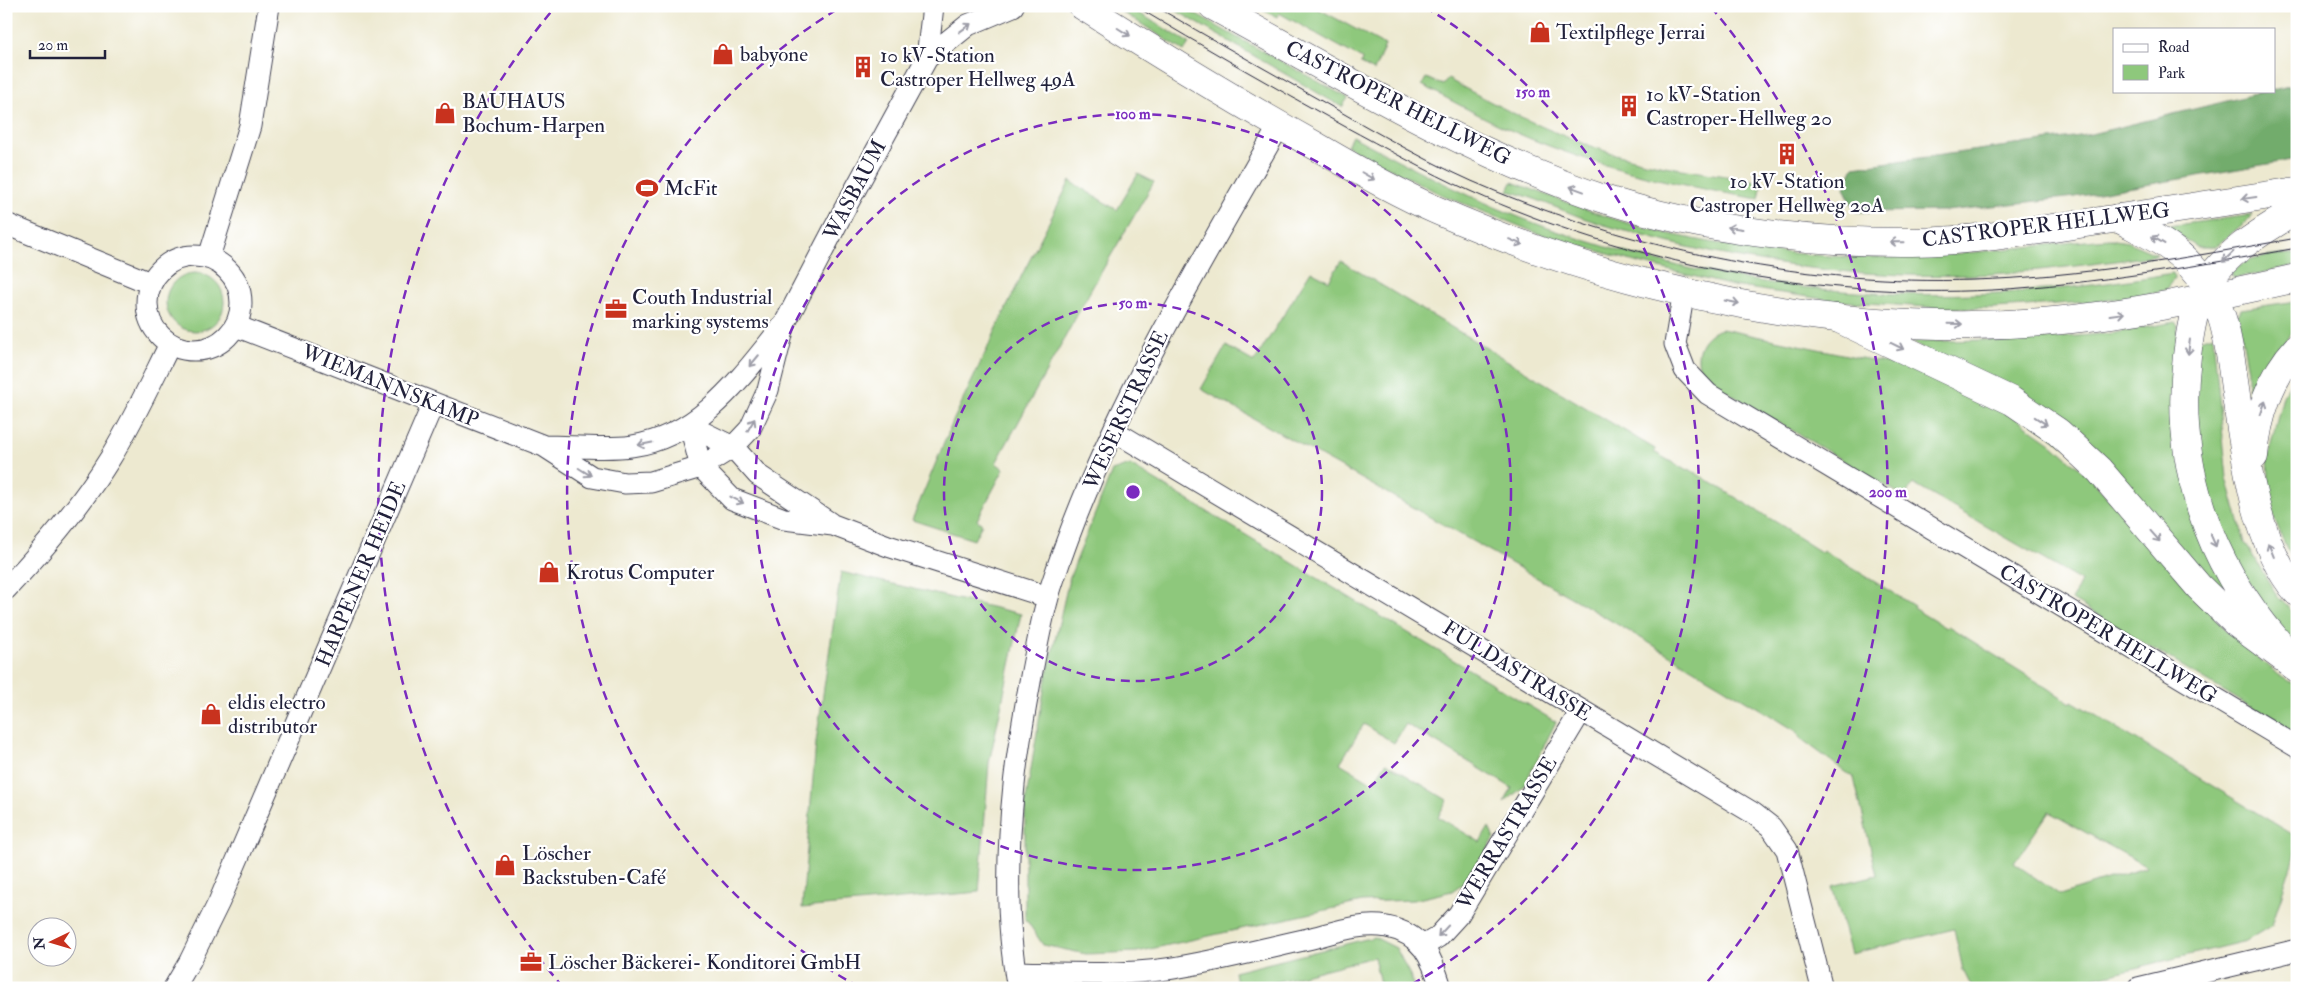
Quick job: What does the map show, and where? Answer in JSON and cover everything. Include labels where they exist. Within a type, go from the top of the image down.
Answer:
[{"type":"main road","points":[[1083,6],[1208,85],[1380,183],[1435,210],[1535,249],[1684,291],[1738,303],[1837,318],[1879,322],[1957,325],[2039,322],[2157,308],[2206,294],[2297,278]]},
{"type":"main road","name":"CASTROPER HELLWEG","points":[[1213,6],[1426,122],[1467,142],[1562,183],[1607,200],[1653,213],[1706,224],[1841,240],[1911,242],[1977,238],[2297,191]]},
{"type":"main road","points":[[2297,210],[2238,248],[2224,260],[2206,294],[2190,337],[2184,381],[2184,426],[2192,479],[2210,534],[2234,585],[2270,633],[2297,663]]},
{"type":"main road","points":[[2118,218],[2173,249],[2191,266],[2227,330],[2244,451],[2261,523],[2274,557],[2297,592]]},
{"type":"main road","points":[[1837,318],[2012,401],[2058,432],[2099,470],[2199,587],[2236,623],[2297,668]]},
{"type":"main road","points":[[2254,490],[2256,428],[2268,396],[2286,359],[2297,348]]},
{"type":"street","points":[[209,258],[250,126],[269,6]]},
{"type":"street","name":"WASBAUM","points":[[690,426],[742,376],[785,323],[927,58],[933,6]]},
{"type":"street","name":"WASBAUM","points":[[927,58],[968,25],[1013,6]]},
{"type":"street","name":"WESERSTRASSE","points":[[1017,980],[1009,900],[1011,816],[1022,726],[1048,597],[1085,496],[1150,352],[1279,126]]},
{"type":"street","points":[[6,224],[150,283]]},
{"type":"street","points":[[188,255],[209,258],[225,267],[236,281],[241,297],[240,314],[236,326],[226,338],[213,346],[196,350],[182,349],[161,338],[151,324],[146,303],[150,283],[166,263],[188,255]]},
{"type":"street","name":"CASTROPER HELLWEG","points":[[1684,291],[1676,344],[1685,370],[1708,394],[2297,748]]},
{"type":"street","name":"WASBAUM","points":[[701,467],[733,447],[750,430],[768,390],[785,323]]},
{"type":"street","name":"WIEMANNSKAMP","points":[[236,326],[544,446],[592,477],[625,483],[651,482],[701,467]]},
{"type":"street","points":[[6,589],[30,564],[111,457],[170,344]]},
{"type":"street","name":"HARPENER HEIDE","points":[[174,988],[219,902],[434,404]]},
{"type":"street","points":[[690,426],[733,447],[758,475],[833,525],[888,546],[1048,597]]},
{"type":"street","points":[[690,426],[701,467],[732,499],[784,519],[833,525]]},
{"type":"street","name":"WIEMANNSKAMP","points":[[544,446],[630,446],[656,442],[690,426]]},
{"type":"street","name":"FULDASTRASSE","points":[[1114,431],[1460,636],[1753,813],[1771,827],[1787,850],[1822,988]]},
{"type":"street","name":"WERRASTRASSE","points":[[1423,946],[1438,937],[1459,914],[1582,711]]},
{"type":"street","points":[[1017,980],[1086,973],[1165,969],[1217,960],[1375,925],[1389,927],[1407,934],[1423,946],[1434,965],[1441,988]]},
{"type":"street","points":[[2138,988],[2297,950]]},
{"type":"green space","points":[[1113,6],[1127,6],[1189,43],[1184,51]]},
{"type":"green space","points":[[1168,6],[1180,6],[1348,98],[1342,107]]},
{"type":"green space","points":[[1265,6],[1313,6],[1385,45],[1374,71],[1361,64],[1362,59],[1279,13],[1277,17],[1263,10]]},
{"type":"green space","points":[[1426,78],[1443,85],[1448,79],[1566,137],[1616,154],[1671,167],[1762,182],[1759,199],[1652,178],[1600,164],[1549,146],[1500,125],[1422,85]]},
{"type":"green space","points":[[2297,84],[2297,159],[2075,197],[1946,211],[1856,212],[1844,188],[1854,167],[2087,135],[2264,92],[2276,92],[2276,89]]},
{"type":"green space","points":[[1352,136],[1447,185],[1520,218],[1623,252],[1701,271],[1778,284],[1856,292],[1934,295],[2013,292],[2092,285],[2173,273],[2174,279],[2165,290],[2155,293],[2102,301],[1995,308],[1942,308],[1837,301],[1733,286],[1635,262],[1534,232],[1440,194],[1347,146]]},
{"type":"green space","points":[[1138,174],[1154,182],[1092,288],[996,463],[1004,469],[977,520],[982,524],[974,540],[912,520],[954,419],[1022,275],[1070,181],[1117,210]]},
{"type":"green space","points":[[1512,182],[1645,228],[1720,244],[1797,254],[1848,257],[1913,256],[1978,252],[2109,239],[2128,242],[2158,255],[2076,266],[1993,274],[1911,275],[1827,270],[1785,265],[1702,250],[1623,230],[1508,191]]},
{"type":"green space","points":[[2252,215],[2215,247],[2197,247],[2168,226]]},
{"type":"green space","points":[[2297,253],[2297,265],[2237,278],[2233,277],[2231,272],[2252,260]]},
{"type":"green space","points":[[1341,261],[1655,449],[1654,452],[1687,471],[1689,469],[1789,530],[1821,552],[1823,550],[1946,628],[1948,626],[2071,703],[2072,701],[2297,837],[2297,847],[2272,925],[2246,941],[2053,988],[1972,988],[1963,970],[1954,929],[1851,954],[1832,886],[1877,875],[1854,778],[1800,738],[1796,731],[1723,686],[1500,557],[1201,389],[1226,346],[1254,362],[1311,271],[1329,281]],"holes":[[[2049,812],[2146,866],[2060,895],[2014,863]]]},
{"type":"green space","points":[[195,273],[211,278],[219,286],[224,302],[219,318],[211,326],[195,331],[179,326],[171,318],[166,302],[171,286],[179,278]]},
{"type":"green space","points":[[2297,301],[2297,327],[2284,342],[2254,395],[2248,395],[2248,371],[2238,315],[2241,309]]},
{"type":"green space","points":[[2175,322],[2178,325],[2172,378],[2231,599],[2229,601],[2129,489],[1912,342],[2053,338],[2115,333]]},
{"type":"green space","points":[[1722,329],[1904,367],[1937,377],[2007,412],[2051,443],[2092,480],[2226,630],[2278,675],[2297,686],[2297,735],[2072,600],[2081,581],[1913,484],[1905,497],[1707,380],[1699,366],[1699,350],[1707,337]]},
{"type":"green space","points":[[2213,336],[2227,478],[2245,543],[2278,597],[2297,616],[2297,644],[2269,614],[2242,572],[2220,527],[2201,470],[2194,412],[2195,376],[2199,340]]},
{"type":"green space","points":[[2297,371],[2297,564],[2287,549],[2270,508],[2268,456],[2283,396]]},
{"type":"green space","points":[[1130,465],[1556,722],[1523,787],[1504,803],[1512,788],[1406,724],[1394,743],[1364,724],[1340,763],[1373,783],[1386,763],[1447,800],[1438,817],[1480,842],[1489,827],[1494,839],[1469,879],[1452,891],[1414,900],[1362,902],[1137,952],[1086,954],[1043,945],[1025,918],[1025,805],[1045,684],[1069,579],[1112,471]]},
{"type":"green space","points":[[841,572],[1021,614],[989,763],[979,892],[802,908],[816,742]]},
{"type":"green space","points":[[1374,937],[1396,948],[1411,977],[1414,988],[1381,988],[1374,957],[1252,988],[1237,988],[1234,972]]},
{"type":"tram line","points":[[1135,6],[1344,126],[1470,191],[1532,217],[1595,239],[1659,257],[1725,271],[1791,282],[1858,289],[1992,290],[2107,279],[2297,248]]},
{"type":"tram line","points":[[1155,6],[1383,136],[1427,160],[1472,181],[1552,213],[1611,232],[1670,248],[1730,261],[1850,277],[1973,280],[2055,275],[2136,265],[2297,238]]},
{"type":"place","name":"Textilpflege Jerrai","points":[[1540,32]]},
{"type":"place","name":"babyone","points":[[723,54]]},
{"type":"place","name":"10 kV-Station Castroper Hellweg 49A","points":[[863,67]]},
{"type":"place","name":"10 kV-Station Castroper-Hellweg 20","points":[[1629,106]]},
{"type":"place","name":"BAUHAUS Bochum-Harpen","points":[[445,113]]},
{"type":"place","name":"10 kV-Station Castroper Hellweg 20A","points":[[1787,154]]},
{"type":"place","name":"McFit","points":[[647,188]]},
{"type":"place","name":"Couth Industrial marking systems","points":[[616,309]]},
{"type":"place","name":"Krotus Computer","points":[[549,572]]},
{"type":"place","name":"eldis electro distributor","points":[[211,714]]},
{"type":"place","name":"Löscher Backstuben-Café","points":[[505,865]]},
{"type":"place","name":"Löscher Bäckerei- Konditorei GmbH","points":[[531,962]]}]
